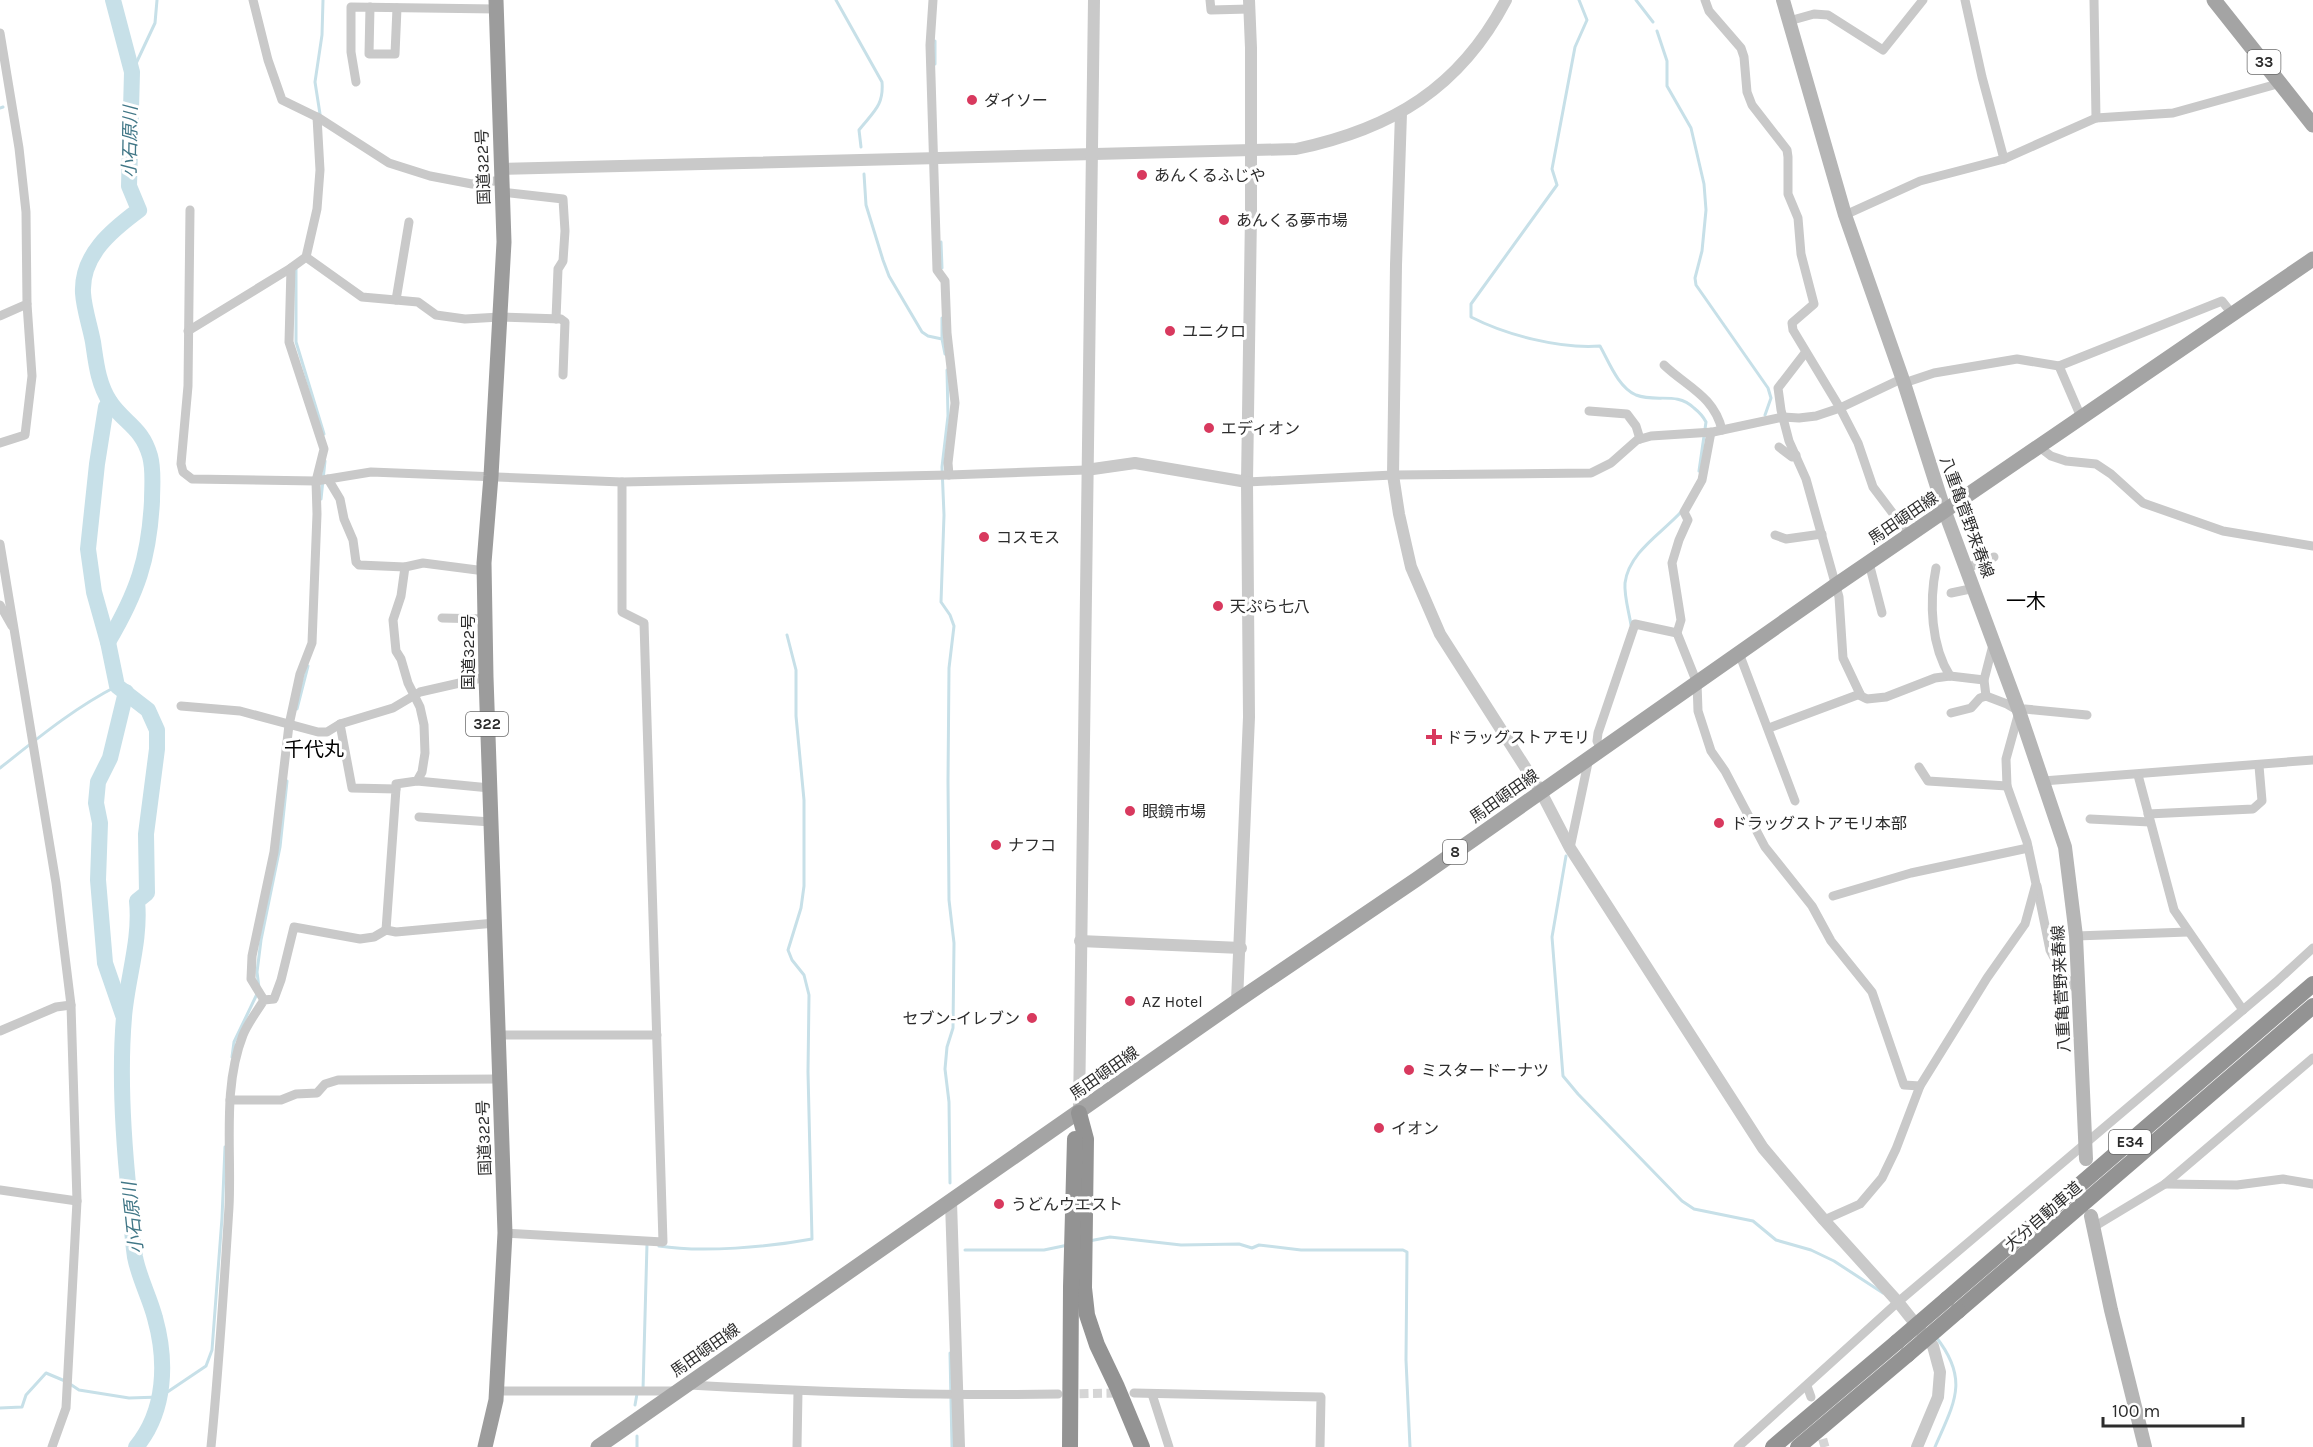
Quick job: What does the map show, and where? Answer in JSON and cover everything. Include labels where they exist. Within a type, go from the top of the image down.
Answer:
[{"type":"highway","name":"国道322号","points":[[485,1447],[497,1391],[505,1233],[486,677],[485,571],[504,242],[496,5]]},
{"type":"highway","name":"大分自動車道","points":[[1798,1447],[1902,1348],[2313,984]]},
{"type":"highway","name":"大分自動車道","points":[[1952,1305],[2313,1006]]},
{"type":"highway","points":[[1070,1447],[1071,1263],[1075,1144],[1079,1113]]},
{"type":"highway","points":[[1079,1113],[1086,1139],[1084,1288],[1087,1315],[1097,1345],[1142,1447]]},
{"type":"highway","name":"大分自動車道","points":[[1773,1447],[1902,1348]]},
{"type":"main road","name":"八重亀菅野来春線","points":[[1783,0],[1845,215],[1900,382],[2019,711],[2065,847],[2076,936],[2086,1159]]},
{"type":"main road","name":"33","points":[[2214,0],[2313,125]]},
{"type":"main road","name":"馬田頓田線","points":[[598,1447],[1417,879],[1836,585],[2313,259]]},
{"type":"main road","points":[[2091,1222],[2145,1447]]},
{"type":"street","points":[[253,0],[268,60],[282,100],[317,117],[389,163],[430,176],[472,184],[502,180],[933,158],[1249,152],[1296,149],[1330,142],[1375,126],[1401,113],[1441,85],[1462,64],[1495,22],[1506,0]]},
{"type":"street","points":[[933,0],[930,45],[937,270],[945,281],[947,333],[955,403],[948,463],[944,475]]},
{"type":"street","points":[[1079,1113],[1094,0]]},
{"type":"street","points":[[1210,0],[1211,10],[1249,5],[1251,48],[1247,482],[1250,717],[1238,1001]]},
{"type":"street","points":[[1705,0],[1709,11],[1741,48],[1747,92],[1752,105],[1777,135],[1788,157],[1788,194],[1798,218],[1801,254],[1814,304],[1791,323],[1793,330],[1840,408],[1858,443],[1873,487],[1910,536]]},
{"type":"street","points":[[1789,21],[1815,15],[1828,15],[1883,50],[1923,0]]},
{"type":"street","points":[[1965,0],[1982,77],[2004,159]]},
{"type":"street","points":[[2094,0],[2096,118]]},
{"type":"street","points":[[356,82],[351,51],[351,7],[496,5]]},
{"type":"street","points":[[370,7],[369,54],[395,54],[396,8]]},
{"type":"street","points":[[0,33],[19,148],[26,212],[27,304],[32,376],[26,435],[0,443]]},
{"type":"street","points":[[1845,215],[1920,181],[2004,159],[2096,118],[2173,113],[2281,83]]},
{"type":"street","points":[[1401,113],[1395,265],[1393,475],[1403,537],[1426,603],[1440,634],[1541,792],[1570,848],[1763,1148],[1898,1302],[1933,1346],[1940,1372],[1938,1397],[1917,1447]]},
{"type":"street","points":[[188,331],[308,258],[317,209],[320,170],[317,117]]},
{"type":"street","points":[[502,180],[563,199],[565,231],[563,261],[558,269],[556,319]]},
{"type":"street","points":[[190,210],[188,386],[181,464],[183,471],[192,479],[322,480],[371,472],[622,482],[1086,470],[1135,462],[1247,482],[1393,475],[1592,473],[1611,463],[1640,439],[1661,434],[1722,430],[1783,417],[1799,418],[1840,408],[1900,382],[1934,373],[2017,359],[2059,366],[2222,301],[2233,315]]},
{"type":"street","points":[[396,300],[409,222]]},
{"type":"street","points":[[308,258],[362,297],[418,302],[436,315],[465,319],[500,316],[561,319],[565,322],[563,375]]},
{"type":"street","points":[[291,268],[289,342],[324,449],[317,514],[312,643],[300,675],[274,852],[252,956],[251,979],[260,994],[274,999],[294,927],[360,939],[374,937],[386,930],[396,932],[495,923]]},
{"type":"street","points":[[0,316],[27,304]]},
{"type":"street","points":[[1805,353],[1778,388],[1789,441],[1806,479],[1839,597],[1843,658],[1860,694],[1867,699],[1886,697],[1935,678],[1950,676],[1984,680]]},
{"type":"street","points":[[1664,365],[1710,403],[1719,416],[1722,430]]},
{"type":"street","points":[[2059,366],[2081,417]]},
{"type":"street","points":[[1588,411],[1631,416],[1640,439]]},
{"type":"street","points":[[1707,432],[1702,480],[1684,512],[1688,520],[1672,563],[1681,620],[1677,633],[1697,683],[1698,711],[1711,751],[1725,771],[1765,848],[1812,906],[1831,941],[1872,992],[1904,1085],[1920,1086]]},
{"type":"street","points":[[2038,446],[2051,456],[2066,461],[2096,464],[2111,474],[2143,503],[2223,531],[2313,546]]},
{"type":"street","points":[[1779,447],[1788,456],[1796,455]]},
{"type":"street","points":[[322,480],[340,499],[358,565],[405,567],[423,563],[485,571]]},
{"type":"street","points":[[505,1233],[663,1242],[644,623],[622,612],[622,482]]},
{"type":"street","points":[[1775,535],[1786,539],[1822,534]]},
{"type":"street","points":[[0,544],[56,883],[71,1005],[77,1201],[66,1408],[52,1447]]},
{"type":"street","points":[[1967,568],[1994,557]]},
{"type":"street","points":[[1869,563],[1882,613]]},
{"type":"street","points":[[405,567],[401,596],[393,620],[396,651],[420,707],[424,725],[425,753],[422,772],[417,781]]},
{"type":"street","points":[[1936,568],[1932,588],[1932,611],[1941,658],[1950,676]]},
{"type":"street","points":[[1952,593],[1975,588]]},
{"type":"street","points":[[0,605],[16,633]]},
{"type":"street","points":[[442,618],[486,619]]},
{"type":"street","points":[[1570,848],[1595,754],[1598,734],[1635,624],[1677,633]]},
{"type":"street","points":[[1986,696],[1984,680],[1989,653],[1994,641]]},
{"type":"street","points":[[1739,653],[1796,801]]},
{"type":"street","points":[[181,706],[240,711],[327,732],[340,724],[393,708],[420,692],[486,677]]},
{"type":"street","points":[[1768,728],[1860,694]]},
{"type":"street","points":[[1951,713],[1971,708],[1980,698],[1986,696],[2019,711],[2025,709],[2086,715]]},
{"type":"street","points":[[2019,711],[2006,759],[2007,786],[2028,848],[2050,950],[2064,976],[2079,992]]},
{"type":"street","points":[[340,724],[352,788],[396,789]]},
{"type":"street","points":[[2043,782],[2313,760]]},
{"type":"street","points":[[2090,819],[2149,818],[2253,809],[2262,801],[2259,766]]},
{"type":"street","points":[[1919,767],[1928,780],[2007,786]]},
{"type":"street","points":[[2138,775],[2174,910],[2243,1010]]},
{"type":"street","points":[[386,930],[396,784],[417,781],[490,788]]},
{"type":"street","points":[[419,818],[491,822]]},
{"type":"street","points":[[1833,896],[1911,873],[2028,848]]},
{"type":"street","points":[[1824,1220],[1860,1204],[1882,1178],[1896,1149],[1920,1086],[1987,978],[2025,924],[2036,884]]},
{"type":"street","points":[[2076,936],[2188,932]]},
{"type":"street","points":[[1080,941],[1241,948]]},
{"type":"street","points":[[1738,1447],[1898,1302],[2313,948]]},
{"type":"street","points":[[211,1447],[219,1374],[230,1180],[230,1100],[237,1052],[260,994]]},
{"type":"street","points":[[0,1031],[56,1007],[71,1005]]},
{"type":"street","points":[[498,1035],[657,1035]]},
{"type":"street","points":[[2091,1222],[2165,1184],[2313,1058]]},
{"type":"street","points":[[230,1100],[281,1100],[296,1094],[317,1093],[325,1084],[338,1080],[499,1079]]},
{"type":"street","points":[[2165,1184],[2237,1185],[2283,1179],[2313,1184]]},
{"type":"street","points":[[0,1190],[77,1201]]},
{"type":"street","points":[[951,1202],[959,1447]]},
{"type":"street","points":[[1807,1386],[1811,1397]]},
{"type":"street","points":[[497,1391],[682,1388],[958,1396],[1058,1394]]},
{"type":"street","points":[[797,1447],[798,1391]]},
{"type":"street","points":[[1134,1393],[1321,1397],[1320,1447]]},
{"type":"street","points":[[1152,1394],[1168,1447]]},
{"type":"waterway","name":"小石原川","points":[[108,642],[127,607],[140,575],[148,541],[152,501],[152,467],[147,446],[115,409],[103,388],[98,373],[83,293],[87,267],[93,255],[109,235],[139,210],[129,186],[132,72],[113,0]]},
{"type":"waterway","points":[[132,72],[155,23],[157,0]]},
{"type":"waterway","points":[[320,114],[315,82],[322,35],[323,0]]},
{"type":"waterway","points":[[836,0],[882,82],[879,103],[859,130],[861,147]]},
{"type":"waterway","points":[[1579,0],[1587,20],[1575,47],[1552,169],[1557,185],[1471,304],[1471,317],[1500,330],[1551,343],[1600,346],[1624,386],[1636,395],[1680,400],[1687,403],[1706,422],[1699,471]]},
{"type":"waterway","points":[[1636,0],[1653,22]]},
{"type":"waterway","points":[[1657,31],[1667,61],[1667,86],[1691,128],[1704,184],[1706,210],[1702,251],[1695,278],[1696,285],[1768,388],[1771,398],[1765,415]]},
{"type":"waterway","points":[[935,41],[935,64]]},
{"type":"waterway","points":[[864,174],[866,205],[889,276],[922,332],[942,339],[945,354]]},
{"type":"waterway","points":[[941,242],[942,268]]},
{"type":"waterway","points":[[296,268],[296,342],[324,434]]},
{"type":"waterway","points":[[942,318],[942,338]]},
{"type":"waterway","points":[[947,370],[948,416],[942,467],[944,515],[941,602],[954,626],[949,668],[948,781],[949,900],[954,943],[953,1028],[947,1047],[945,1069],[949,1102],[950,1183]]},
{"type":"waterway","name":"小石原川","points":[[110,402],[106,407],[97,464],[88,549],[94,592],[117,686],[148,710],[157,730],[157,749],[146,834],[147,893],[137,901],[137,930],[126,1003],[122,1061],[123,1128],[135,1257],[159,1334],[162,1368],[158,1402],[153,1418],[136,1447]]},
{"type":"waterway","points":[[321,499],[325,461]]},
{"type":"waterway","points":[[1631,625],[1625,588],[1628,572],[1639,552],[1681,512]]},
{"type":"waterway","points":[[659,1246],[695,1249],[736,1248],[812,1239],[808,1072],[809,995],[804,975],[792,960],[788,950],[801,908],[804,886],[804,800],[796,716],[796,670],[787,635]]},
{"type":"waterway","points":[[297,709],[308,666]]},
{"type":"waterway","points":[[0,768],[71,714],[117,686]]},
{"type":"waterway","name":"小石原川","points":[[123,1015],[105,963],[98,880],[100,823],[96,803],[98,782],[110,758],[126,692]]},
{"type":"waterway","points":[[259,988],[257,972],[261,940],[280,847],[287,781]]},
{"type":"waterway","points":[[1566,856],[1552,937],[1563,1076],[1682,1201],[1694,1209],[1753,1221],[1776,1240],[1811,1250],[1834,1261],[1883,1293]]},
{"type":"waterway","points":[[232,1057],[234,1042],[257,994]]},
{"type":"waterway","points":[[70,1384],[79,1390],[129,1398],[160,1397],[206,1366],[212,1350],[225,1147]]},
{"type":"waterway","points":[[1089,1241],[1110,1237],[1181,1245],[1239,1244],[1252,1248],[1259,1245],[1301,1250],[1403,1250],[1407,1252],[1406,1360],[1410,1447]]},
{"type":"waterway","points":[[643,1390],[647,1244]]},
{"type":"waterway","points":[[965,1250],[1044,1250],[1068,1245]]},
{"type":"waterway","points":[[1935,1447],[1953,1404],[1956,1379],[1953,1366],[1936,1337]]},
{"type":"waterway","points":[[950,1353],[952,1447]]},
{"type":"waterway","points":[[0,1408],[22,1407],[26,1395],[46,1373],[65,1381]]},
{"type":"waterway","points":[[635,1405],[637,1394]]},
{"type":"waterway","points":[[637,1436],[637,1447]]},
{"type":"tunnel","points":[[1066,1394],[1122,1393]]},
{"type":"tunnel","points":[[1819,1426],[1825,1447]]},
{"type":"place","name":"ダイソー","points":[[972,100]]},
{"type":"place","name":"あんくるふじや","points":[[1142,175]]},
{"type":"place","name":"あんくる夢市場","points":[[1224,220]]},
{"type":"place","name":"ユニクロ","points":[[1170,331]]},
{"type":"place","name":"エディオン","points":[[1209,428]]},
{"type":"place","name":"コスモス","points":[[984,537]]},
{"type":"place","name":"天ぷら七八","points":[[1218,606]]},
{"type":"place","name":"ドラッグストアモリ","points":[[1434,737]]},
{"type":"place","name":"眼鏡市場","points":[[1130,811]]},
{"type":"place","name":"ドラッグストアモリ本部","points":[[1719,823]]},
{"type":"place","name":"ナフコ","points":[[996,845]]},
{"type":"place","name":"AZ Hotel","points":[[1130,1001]]},
{"type":"place","name":"セブン-イレブン","points":[[1032,1018]]},
{"type":"place","name":"ミスタードーナツ","points":[[1409,1070]]},
{"type":"place","name":"イオン","points":[[1379,1128]]},
{"type":"place","name":"うどんウエスト","points":[[999,1204]]},
{"type":"district","name":"一木","points":[[2026,601]]},
{"type":"district","name":"千代丸","points":[[314,749]]}]
